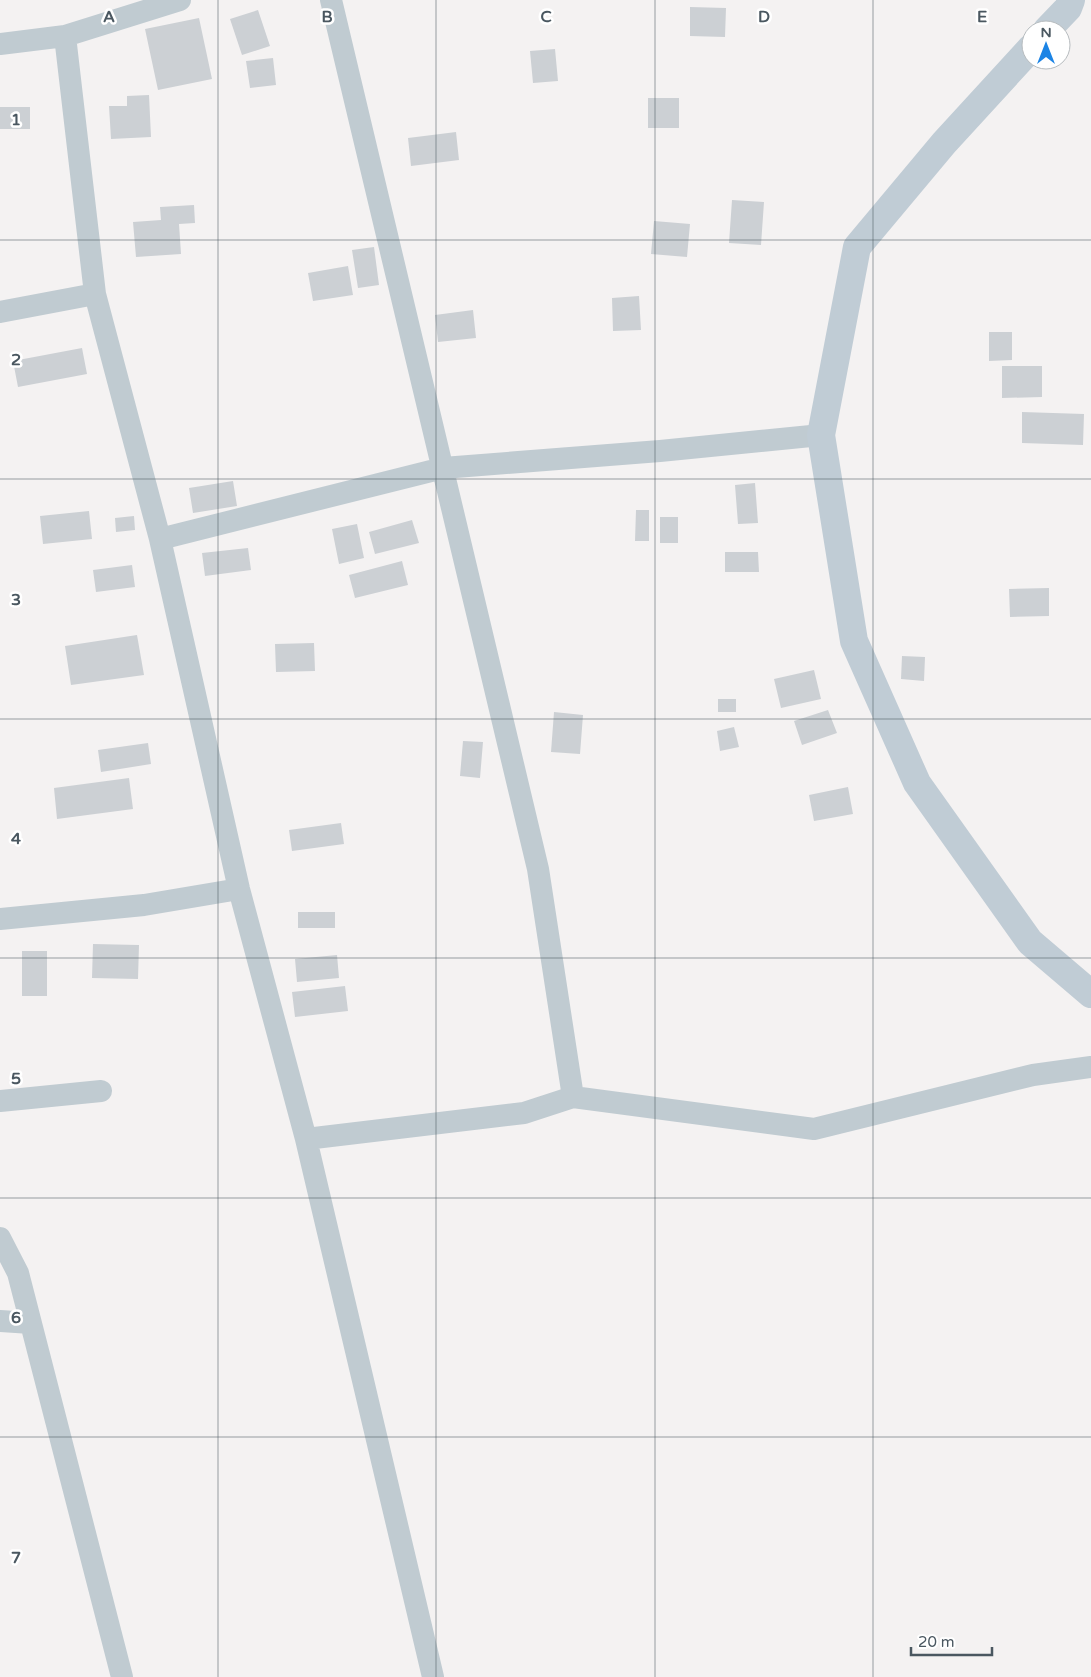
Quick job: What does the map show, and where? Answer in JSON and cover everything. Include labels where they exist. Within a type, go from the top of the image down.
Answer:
[{"type":"street","points":[[0,44],[65,36],[180,0]]},
{"type":"street","points":[[331,0],[538,869],[573,1098]]},
{"type":"street","points":[[1057,20],[1068,8],[1070,0]]},
{"type":"street","points":[[65,36],[95,294],[160,539],[239,889],[306,1140],[433,1677]]},
{"type":"street","points":[[1021,59],[944,143],[857,247],[821,435],[854,641],[917,783],[1030,942],[1091,994]]},
{"type":"street","points":[[0,312],[95,294]]},
{"type":"street","points":[[160,539],[443,468],[660,451],[821,435]]},
{"type":"street","points":[[0,919],[144,904],[239,889]]},
{"type":"street","points":[[306,1140],[524,1113],[573,1098],[814,1129],[1033,1075],[1091,1067]]},
{"type":"street","points":[[0,1101],[100,1091]]},
{"type":"street","points":[[0,1238],[18,1273],[122,1677]]},
{"type":"street","points":[[0,1321],[31,1323]]},
{"type":"building","points":[[690,7],[726,8],[725,37],[690,36]]},
{"type":"building","points":[[258,10],[270,46],[242,55],[230,19]]},
{"type":"building","points":[[199,18],[212,79],[158,90],[145,29]]},
{"type":"building","points":[[555,49],[558,81],[533,83],[530,51]]},
{"type":"building","points":[[273,58],[276,85],[250,88],[246,61]]},
{"type":"building","points":[[149,95],[151,137],[111,139],[109,106],[127,106],[127,96]]},
{"type":"building","points":[[648,98],[679,98],[679,128],[648,128]]},
{"type":"building","points":[[0,107],[30,107],[30,129],[0,129]]},
{"type":"building","points":[[456,132],[459,160],[411,166],[408,138]]},
{"type":"building","points":[[732,200],[764,202],[761,245],[729,243]]},
{"type":"building","points":[[194,205],[195,223],[179,224],[181,254],[136,257],[133,222],[161,220],[160,207]]},
{"type":"building","points":[[654,221],[690,224],[687,257],[651,254]]},
{"type":"building","points":[[374,247],[379,285],[358,288],[352,250]]},
{"type":"building","points":[[348,266],[353,295],[313,301],[308,273]]},
{"type":"building","points":[[639,296],[641,330],[613,331],[612,298]]},
{"type":"building","points":[[473,310],[476,338],[438,342],[435,315]]},
{"type":"building","points":[[989,332],[1012,332],[1012,360],[989,361]]},
{"type":"building","points":[[82,348],[87,374],[18,387],[13,361]]},
{"type":"building","points":[[1002,366],[1042,366],[1042,397],[1002,398]]},
{"type":"building","points":[[1022,412],[1084,414],[1083,445],[1022,443]]},
{"type":"building","points":[[233,481],[237,506],[193,513],[189,488]]},
{"type":"building","points":[[755,483],[758,523],[738,524],[735,485]]},
{"type":"building","points":[[636,510],[649,510],[649,541],[635,541]]},
{"type":"building","points":[[89,511],[92,539],[43,544],[40,516]]},
{"type":"building","points":[[134,516],[135,530],[116,532],[115,518]]},
{"type":"building","points":[[660,517],[678,517],[678,543],[660,543]]},
{"type":"building","points":[[412,520],[419,543],[375,554],[369,532]]},
{"type":"building","points":[[357,524],[364,558],[339,564],[332,529]]},
{"type":"building","points":[[248,548],[251,570],[205,576],[202,553]]},
{"type":"building","points":[[725,552],[758,552],[759,572],[725,572]]},
{"type":"building","points":[[402,561],[408,585],[355,598],[349,575]]},
{"type":"building","points":[[132,565],[135,587],[96,592],[93,570]]},
{"type":"building","points":[[1049,588],[1049,616],[1010,617],[1009,589]]},
{"type":"building","points":[[137,635],[144,675],[71,685],[65,646]]},
{"type":"building","points":[[314,643],[315,671],[276,672],[275,644]]},
{"type":"building","points":[[902,656],[925,657],[924,681],[901,679]]},
{"type":"building","points":[[814,670],[821,699],[781,708],[774,679]]},
{"type":"building","points":[[718,699],[736,699],[736,712],[718,712]]},
{"type":"building","points":[[828,710],[837,733],[802,745],[794,721]]},
{"type":"building","points":[[554,712],[583,715],[580,754],[551,752]]},
{"type":"building","points":[[734,727],[739,747],[720,751],[717,731]]},
{"type":"building","points":[[463,741],[483,742],[480,778],[460,776]]},
{"type":"building","points":[[148,743],[151,764],[101,772],[98,750]]},
{"type":"building","points":[[129,778],[133,809],[57,819],[54,788]]},
{"type":"building","points":[[848,787],[853,814],[814,821],[809,795]]},
{"type":"building","points":[[341,823],[344,844],[292,851],[289,830]]},
{"type":"building","points":[[298,912],[335,912],[335,928],[298,928]]},
{"type":"building","points":[[93,944],[139,945],[138,979],[92,978]]},
{"type":"building","points":[[22,951],[47,951],[47,996],[22,996]]},
{"type":"building","points":[[337,955],[339,978],[297,982],[295,959]]},
{"type":"building","points":[[345,986],[348,1011],[295,1017],[292,992]]}]
